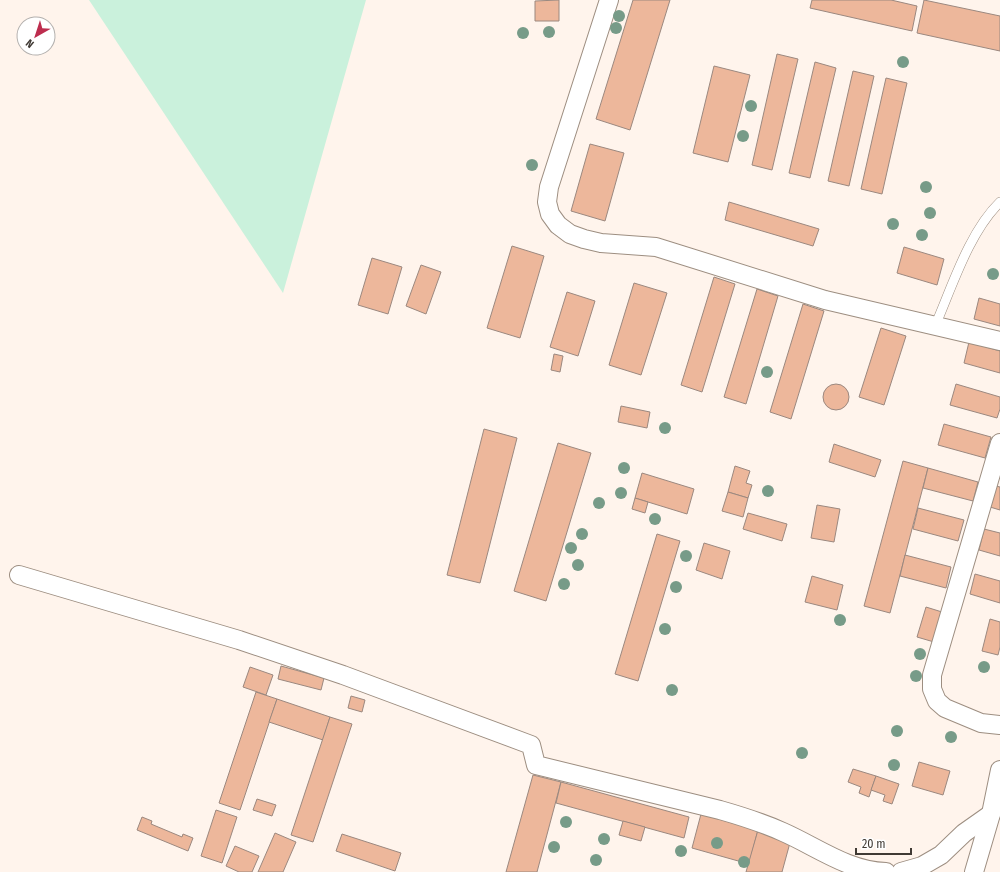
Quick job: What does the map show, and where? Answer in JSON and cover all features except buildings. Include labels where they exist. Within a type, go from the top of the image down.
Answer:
[{"type":"street","points":[[609,0],[549,187],[547,202],[550,214],[558,225],[570,234],[584,240],[601,243],[656,247],[826,300],[1000,341]]},
{"type":"street","points":[[1000,443],[932,675],[932,689],[937,701],[945,708],[981,723],[1000,725]]},
{"type":"street","points":[[19,575],[239,640],[343,675],[531,745],[536,765],[739,816],[783,832],[848,865],[875,872],[886,872]]},
{"type":"street","points":[[974,872],[991,814],[1000,770]]},
{"type":"street","points":[[902,872],[922,866],[940,864],[964,833],[991,814]]},
{"type":"lane","points":[[935,326],[967,251],[981,227],[1000,202]]},
{"type":"green space","points":[[89,0],[366,0],[283,293]]}]
